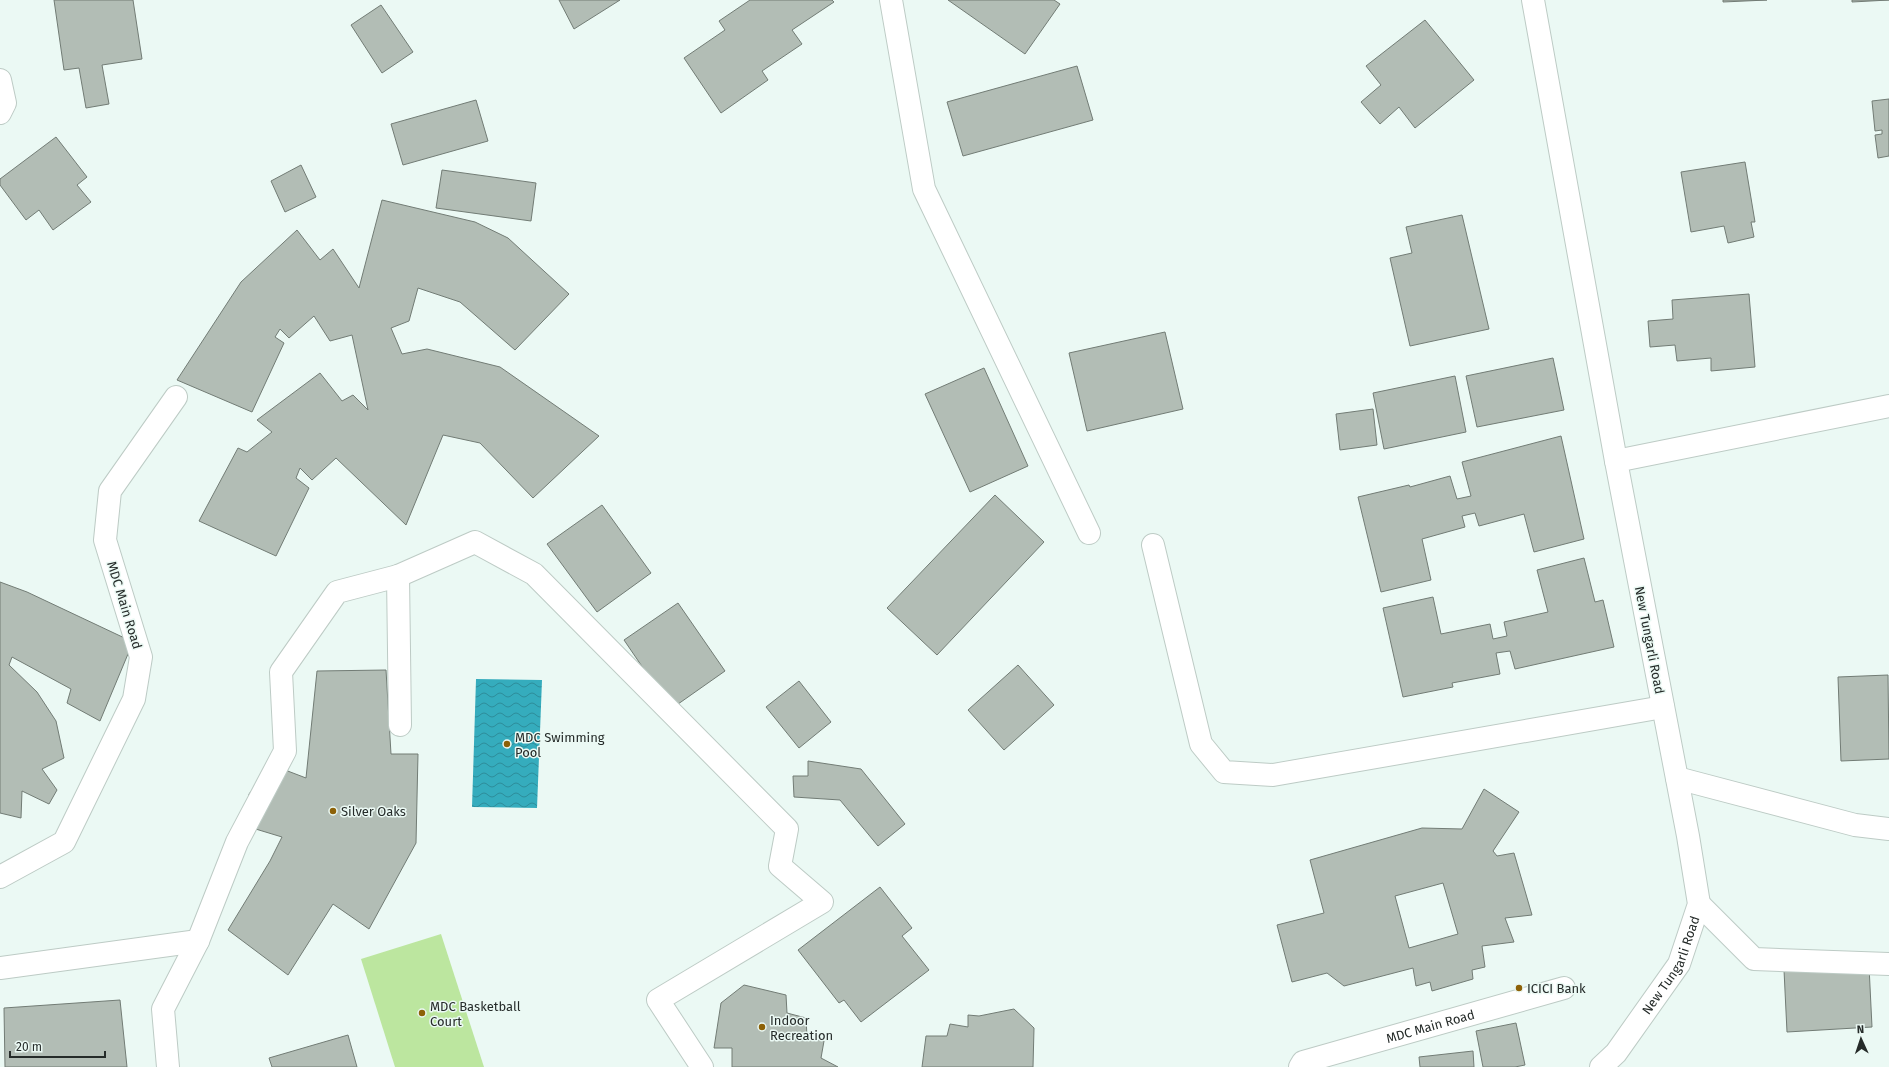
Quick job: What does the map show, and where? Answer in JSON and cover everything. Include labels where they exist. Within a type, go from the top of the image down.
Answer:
[{"type":"street","points":[[891,0],[924,189],[1088,533]]},
{"type":"street","name":"New Tungarli Road","points":[[1533,0],[1616,461],[1677,778],[1699,904],[1679,964],[1616,1053],[1601,1067]]},
{"type":"street","points":[[0,80],[5,103],[0,113]]},
{"type":"street","name":"MDC Main Road","points":[[0,876],[64,842],[134,699],[140,657],[105,540],[110,491],[176,397]]},
{"type":"street","points":[[1616,461],[1889,406]]},
{"type":"street","points":[[168,1067],[164,1009],[198,941],[237,842],[285,751],[281,672],[337,592],[398,576],[475,542],[534,574],[787,829],[780,866],[822,902],[658,1000],[702,1067]]},
{"type":"street","points":[[1153,545],[1201,744],[1224,772],[1273,775],[1663,707]]},
{"type":"street","points":[[398,576],[400,725]]},
{"type":"street","points":[[1677,778],[1855,825],[1889,828]]},
{"type":"street","points":[[1699,904],[1754,959],[1889,964]]},
{"type":"street","points":[[0,968],[198,941]]},
{"type":"street","name":"MDC Main Road","points":[[1300,1067],[1303,1062],[1564,988]]},
{"type":"green space","name":"MDC Basketball Court","points":[[441,934],[484,1067],[395,1067],[361,959]]},
{"type":"water","name":"MDC Swimming Pool","points":[[476,679],[542,680],[537,808],[472,807]]},
{"type":"building","points":[[54,0],[133,0],[142,59],[102,65],[109,104],[86,108],[79,68],[64,70]]},
{"type":"building","points":[[559,0],[620,0],[574,29]]},
{"type":"building","points":[[750,0],[832,0],[834,2],[792,30],[802,44],[762,71],[768,80],[721,113],[684,58],[725,30],[719,21]]},
{"type":"building","points":[[948,0],[1054,0],[1060,4],[1025,54]]},
{"type":"building","points":[[1723,0],[1767,0],[1723,2]]},
{"type":"building","points":[[1852,0],[1889,0],[1852,2]]},
{"type":"building","points":[[381,5],[413,52],[382,73],[351,25]]},
{"type":"building","points":[[1425,20],[1474,80],[1415,128],[1399,107],[1380,124],[1361,102],[1381,85],[1366,66]]},
{"type":"building","points":[[1077,66],[1093,120],[963,156],[947,102]]},
{"type":"building","points":[[1889,99],[1889,156],[1878,158],[1875,135],[1882,134],[1882,130],[1875,131],[1872,101]]},
{"type":"building","points":[[476,100],[488,141],[403,165],[391,124]]},
{"type":"building","points":[[56,137],[87,177],[77,185],[91,202],[53,230],[39,210],[26,220],[0,185],[0,179]]},
{"type":"building","points":[[1745,162],[1755,222],[1751,222],[1754,237],[1728,243],[1724,226],[1691,232],[1681,172]]},
{"type":"building","points":[[301,165],[316,197],[285,212],[271,181]]},
{"type":"building","points":[[442,170],[536,183],[531,221],[436,208]]},
{"type":"building","points":[[382,200],[475,222],[508,238],[569,294],[515,350],[460,302],[418,288],[409,321],[391,328],[402,354],[427,349],[500,367],[599,436],[533,498],[480,443],[443,435],[406,525],[336,458],[312,480],[300,468],[296,478],[309,488],[276,556],[199,521],[238,448],[247,452],[272,432],[257,420],[320,373],[342,401],[353,395],[368,410],[352,335],[330,341],[314,316],[289,338],[280,329],[275,337],[284,343],[252,412],[177,380],[241,282],[297,230],[320,260],[333,249],[359,288]]},
{"type":"building","points":[[1462,215],[1489,329],[1410,346],[1390,258],[1412,253],[1406,227]]},
{"type":"building","points":[[1749,294],[1755,367],[1711,371],[1711,358],[1677,361],[1675,345],[1650,347],[1648,321],[1673,319],[1672,300]]},
{"type":"building","points":[[1165,332],[1183,409],[1087,431],[1069,353]]},
{"type":"building","points":[[1553,358],[1564,410],[1477,427],[1466,376]]},
{"type":"building","points":[[984,368],[1028,466],[970,492],[925,394]]},
{"type":"building","points":[[1455,376],[1466,432],[1384,449],[1373,393]]},
{"type":"building","points":[[1373,409],[1377,445],[1340,450],[1336,414]]},
{"type":"building","points":[[1561,436],[1584,539],[1534,552],[1524,514],[1479,526],[1475,513],[1462,516],[1465,527],[1422,539],[1431,580],[1381,592],[1358,497],[1409,485],[1410,487],[1450,476],[1457,499],[1471,496],[1462,462]]},
{"type":"building","points":[[995,495],[1044,542],[937,655],[887,608]]},
{"type":"building","points":[[602,505],[651,573],[597,612],[547,544]]},
{"type":"building","points":[[1584,558],[1595,602],[1603,600],[1614,647],[1515,669],[1510,651],[1496,653],[1500,674],[1452,683],[1453,687],[1403,697],[1383,608],[1433,597],[1441,634],[1490,624],[1493,639],[1507,636],[1504,622],[1548,612],[1537,570]]},
{"type":"building","points":[[0,582],[27,592],[133,642],[100,721],[67,703],[71,689],[12,657],[9,665],[37,692],[56,721],[64,758],[42,769],[57,790],[49,804],[22,791],[21,818],[0,813]]},
{"type":"building","points":[[678,603],[725,671],[671,709],[624,640]]},
{"type":"building","points":[[1018,665],[1054,705],[1004,750],[968,710]]},
{"type":"building","name":"Silver Oaks","points":[[386,670],[391,754],[418,754],[416,843],[369,929],[333,904],[288,975],[228,930],[270,861],[282,837],[249,827],[249,794],[272,765],[306,778],[317,671]]},
{"type":"building","points":[[1888,675],[1889,759],[1841,761],[1838,677]]},
{"type":"building","points":[[799,681],[831,722],[799,748],[766,707]]},
{"type":"building","points":[[808,761],[861,769],[905,824],[878,846],[840,800],[794,797],[793,776],[808,776]]},
{"type":"building","points":[[1484,789],[1519,812],[1493,851],[1497,856],[1514,853],[1532,915],[1505,918],[1514,942],[1482,946],[1485,967],[1472,970],[1473,979],[1432,991],[1430,982],[1416,986],[1413,968],[1344,986],[1327,973],[1292,982],[1277,925],[1324,913],[1310,860],[1422,828],[1462,829]],"holes":[[[1443,883],[1458,934],[1409,948],[1395,896]]]},
{"type":"building","points":[[880,887],[912,928],[902,936],[929,970],[861,1022],[844,1000],[839,1003],[798,950]]},
{"type":"building","points":[[1869,966],[1872,1027],[1787,1032],[1784,970]]},
{"type":"building","name":"Indoor Recreation","points":[[744,985],[786,995],[787,1013],[806,1018],[807,1037],[824,1041],[821,1058],[838,1067],[732,1067],[732,1048],[714,1048],[721,1003]]},
{"type":"building","points":[[120,1000],[127,1067],[5,1067],[4,1008]]},
{"type":"building","points":[[1014,1009],[1034,1028],[1033,1067],[922,1067],[926,1036],[947,1036],[950,1024],[968,1027],[968,1015],[979,1016]]},
{"type":"building","points":[[1516,1023],[1525,1065],[1515,1067],[1483,1067],[1476,1031]]},
{"type":"building","points":[[348,1035],[357,1067],[272,1067],[269,1058]]},
{"type":"building","points":[[1473,1051],[1474,1067],[1420,1067],[1419,1057]]},
{"type":"place","name":"MDC Swimming Pool","points":[[507,744]]},
{"type":"place","name":"Silver Oaks","points":[[333,811]]},
{"type":"place","name":"ICICI Bank","points":[[1519,988]]},
{"type":"place","name":"MDC Basketball Court","points":[[422,1013]]},
{"type":"place","name":"Indoor Recreation","points":[[762,1027]]}]
